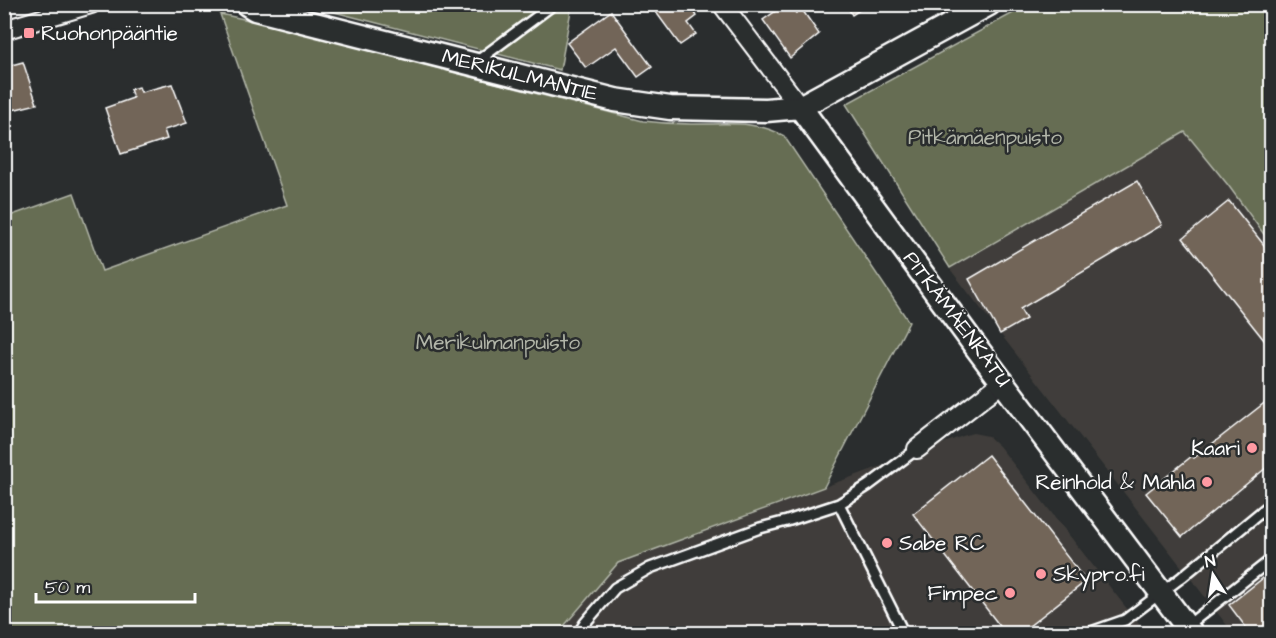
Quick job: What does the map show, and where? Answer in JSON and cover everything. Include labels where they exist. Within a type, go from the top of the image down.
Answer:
[{"type":"street","points":[[4,30],[91,4]]},
{"type":"street","name":"MERIKULMANTIE","points":[[247,4],[255,9],[615,100],[670,108],[766,110],[800,107]]},
{"type":"street","name":"PITKÄMÄENKATU","points":[[722,4],[1190,630]]},
{"type":"street","points":[[800,107],[989,4]]},
{"type":"street","points":[[917,449],[1003,382]]},
{"type":"lane","points":[[475,64],[554,4]]},
{"type":"lane","points":[[578,633],[615,588],[650,568],[760,528],[839,504],[917,449]]},
{"type":"lane","points":[[1085,633],[1125,620],[1162,593],[1272,503]]},
{"type":"lane","points":[[839,504],[904,633]]},
{"type":"lane","points":[[1190,630],[1272,559]]},
{"type":"shaded area","points":[[1271,81],[1271,633],[1233,633],[950,269]]},
{"type":"shaded area","points":[[973,433],[988,436],[999,446],[1146,633],[558,634],[618,563]]},
{"type":"green space","name":"Pitkämäenpuisto","points":[[1030,4],[1271,5],[1271,244],[1228,185],[1185,132],[950,268],[846,104]]},
{"type":"green space","points":[[307,5],[572,5],[560,70]]},
{"type":"green space","name":"Merikulmanpuisto","points":[[220,14],[263,23],[643,121],[750,125],[784,136],[909,322],[824,487],[618,563],[558,633],[5,633],[4,218],[74,193],[102,271],[287,205]]},
{"type":"building","points":[[650,4],[689,4],[697,16],[688,23],[696,34],[680,45]]},
{"type":"building","points":[[789,4],[796,13],[801,8],[819,34],[790,58],[763,20]]},
{"type":"building","points":[[846,4],[869,4],[852,15]]},
{"type":"building","points":[[611,11],[652,67],[638,77],[616,47],[586,68],[567,43]]},
{"type":"building","points":[[23,62],[37,104],[4,112],[4,67]]},
{"type":"building","points":[[172,84],[187,123],[164,130],[167,139],[121,154],[105,108],[133,98],[130,89],[139,87],[141,92]]},
{"type":"building","points":[[1137,181],[1162,225],[1020,309],[1026,319],[1000,334],[969,279]]},
{"type":"building","points":[[1229,201],[1272,255],[1272,350],[1183,238]]},
{"type":"building","points":[[1272,397],[1272,463],[1182,537],[1146,493]]},
{"type":"building","points":[[988,455],[1086,581],[1019,634],[1006,634],[913,514]]},
{"type":"building","points":[[1272,571],[1272,631],[1268,634],[1251,634],[1229,605]]},
{"type":"place","name":"Ruohonpääntie","points":[[29,33]]},
{"type":"place","name":"Kaari","points":[[1252,448]]},
{"type":"place","name":"Reinhold & Mahla","points":[[1207,482]]},
{"type":"place","name":"Sabe RC","points":[[887,543]]},
{"type":"place","name":"Skypro.fi","points":[[1041,574]]},
{"type":"place","name":"Fimpec","points":[[1010,593]]}]
